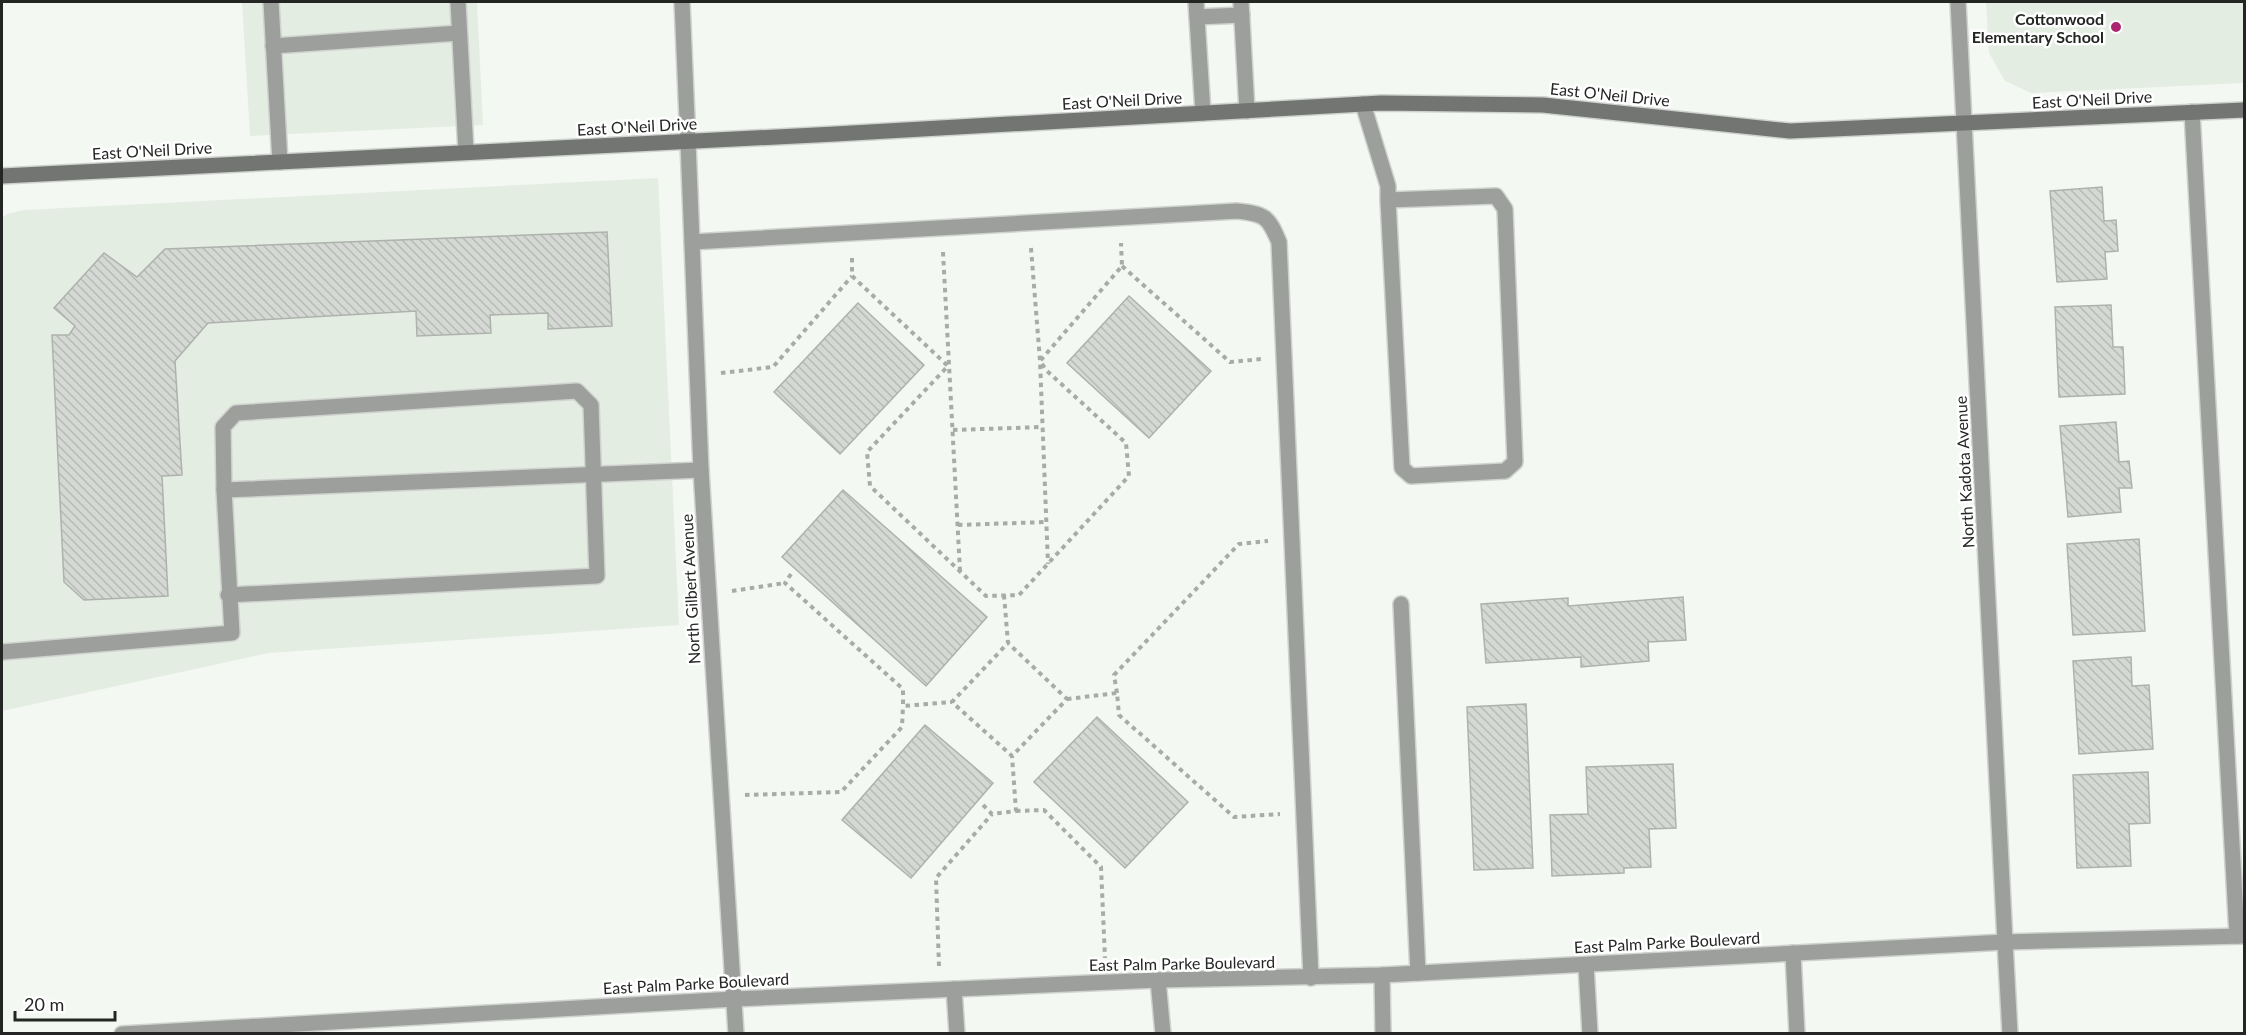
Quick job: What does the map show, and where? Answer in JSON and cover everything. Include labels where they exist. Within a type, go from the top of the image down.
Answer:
[{"type":"street","points":[[271,2],[280,162]]},
{"type":"street","points":[[458,2],[466,152]]},
{"type":"street","name":"North Gilbert Avenue","points":[[682,2],[701,470],[736,1034]]},
{"type":"street","name":"North Kadota Avenue","points":[[1958,2],[2010,1034]]},
{"type":"street","points":[[1203,113],[1197,9],[1242,8],[1247,111]]},
{"type":"street","points":[[273,46],[459,33]]},
{"type":"street","points":[[1363,104],[1388,186],[1388,200],[1402,468],[1411,476],[1505,471],[1515,462],[1505,209],[1496,196],[1388,200]]},
{"type":"street","name":"East O'Neil Drive","points":[[2,176],[688,142],[1363,104],[1543,105],[1790,131],[2244,110]]},
{"type":"street","points":[[2192,112],[2241,936]]},
{"type":"street","points":[[692,242],[1237,211],[1258,213],[1271,223],[1279,242],[1311,978]]},
{"type":"street","points":[[2,652],[232,633],[228,595],[223,427],[236,413],[576,392],[591,405],[597,576],[228,595]]},
{"type":"street","points":[[224,490],[701,470]]},
{"type":"street","points":[[1401,604],[1418,973]]},
{"type":"street","name":"East Palm Parke Boulevard","points":[[122,1034],[391,1026],[734,999],[1158,980],[1382,975],[2005,942],[2241,936]]},
{"type":"street","points":[[1793,953],[1797,1034]]},
{"type":"street","points":[[1586,965],[1590,1034]]},
{"type":"street","points":[[1382,975],[1383,1034]]},
{"type":"street","points":[[1158,980],[1163,1034]]},
{"type":"street","points":[[947,990],[957,1034]]},
{"type":"path","points":[[1040,361],[1122,266],[1120,218]]},
{"type":"path","points":[[1029,223],[1040,361],[1048,565]]},
{"type":"path","points":[[941,228],[954,430],[960,571]]},
{"type":"path","points":[[697,375],[773,367],[852,276],[853,233]]},
{"type":"path","points":[[1122,266],[1230,362],[1284,357]]},
{"type":"path","points":[[852,276],[948,366],[867,452],[870,486],[986,596],[1019,595],[1129,476],[1126,443],[1047,371],[1040,361]]},
{"type":"path","points":[[954,430],[1042,427]]},
{"type":"path","points":[[958,525],[1046,522]]},
{"type":"path","points":[[1292,539],[1239,544],[1114,675],[1119,715],[1234,817],[1304,812]]},
{"type":"path","points":[[709,594],[785,583],[791,574]]},
{"type":"path","points":[[721,796],[840,792],[902,727],[903,689],[785,583]]},
{"type":"path","points":[[1004,596],[1008,644],[1067,699]]},
{"type":"path","points":[[903,706],[952,702],[1008,644]]},
{"type":"path","points":[[1012,756],[1067,699],[1117,693]]},
{"type":"path","points":[[952,702],[1012,756],[1016,811]]},
{"type":"path","points":[[983,805],[992,814]]},
{"type":"path","points":[[947,990],[936,878],[992,814],[1016,811],[1044,810],[1101,867],[1106,982]]},
{"type":"shaded area","points":[[242,2],[477,2],[483,125],[250,136]]},
{"type":"shaded area","name":"Cottonwood Elementary School","points":[[1986,2],[2244,2],[2244,83],[2031,93],[2005,81],[1989,53]]},
{"type":"shaded area","points":[[658,178],[679,625],[269,653],[2,711],[2,218],[7,214],[24,210]]},
{"type":"building","points":[[2102,187],[2104,221],[2116,220],[2118,251],[2105,252],[2107,279],[2057,282],[2050,191]]},
{"type":"building","points":[[607,232],[612,326],[548,329],[548,313],[490,315],[491,333],[417,336],[416,311],[208,323],[175,361],[182,475],[162,476],[168,596],[84,600],[64,582],[52,335],[69,335],[75,326],[54,308],[104,253],[137,277],[165,249]]},
{"type":"building","points":[[1129,296],[1211,371],[1149,438],[1067,363]]},
{"type":"building","points":[[858,303],[924,365],[840,454],[774,392]]},
{"type":"building","points":[[2111,305],[2113,347],[2123,347],[2125,394],[2059,397],[2055,307]]},
{"type":"building","points":[[2116,422],[2119,462],[2129,461],[2132,488],[2119,488],[2121,512],[2068,517],[2060,426]]},
{"type":"building","points":[[843,490],[987,617],[926,686],[782,557]]},
{"type":"building","points":[[2139,539],[2145,631],[2073,635],[2067,544]]},
{"type":"building","points":[[1683,597],[1686,640],[1648,642],[1649,661],[1581,667],[1581,657],[1486,663],[1481,604],[1568,598],[1568,606]]},
{"type":"building","points":[[2131,657],[2132,686],[2149,685],[2153,749],[2079,754],[2073,661]]},
{"type":"building","points":[[1526,704],[1533,868],[1474,870],[1467,707]]},
{"type":"building","points":[[1097,717],[1188,802],[1125,868],[1034,782]]},
{"type":"building","points":[[925,725],[993,783],[911,878],[842,820]]},
{"type":"building","points":[[1673,764],[1676,828],[1649,829],[1651,867],[1624,868],[1624,873],[1552,876],[1550,815],[1588,814],[1586,767]]},
{"type":"building","points":[[2148,772],[2150,823],[2129,824],[2131,866],[2077,868],[2073,775]]},
{"type":"place","name":"Cottonwood Elementary School","points":[[2116,27]]}]
